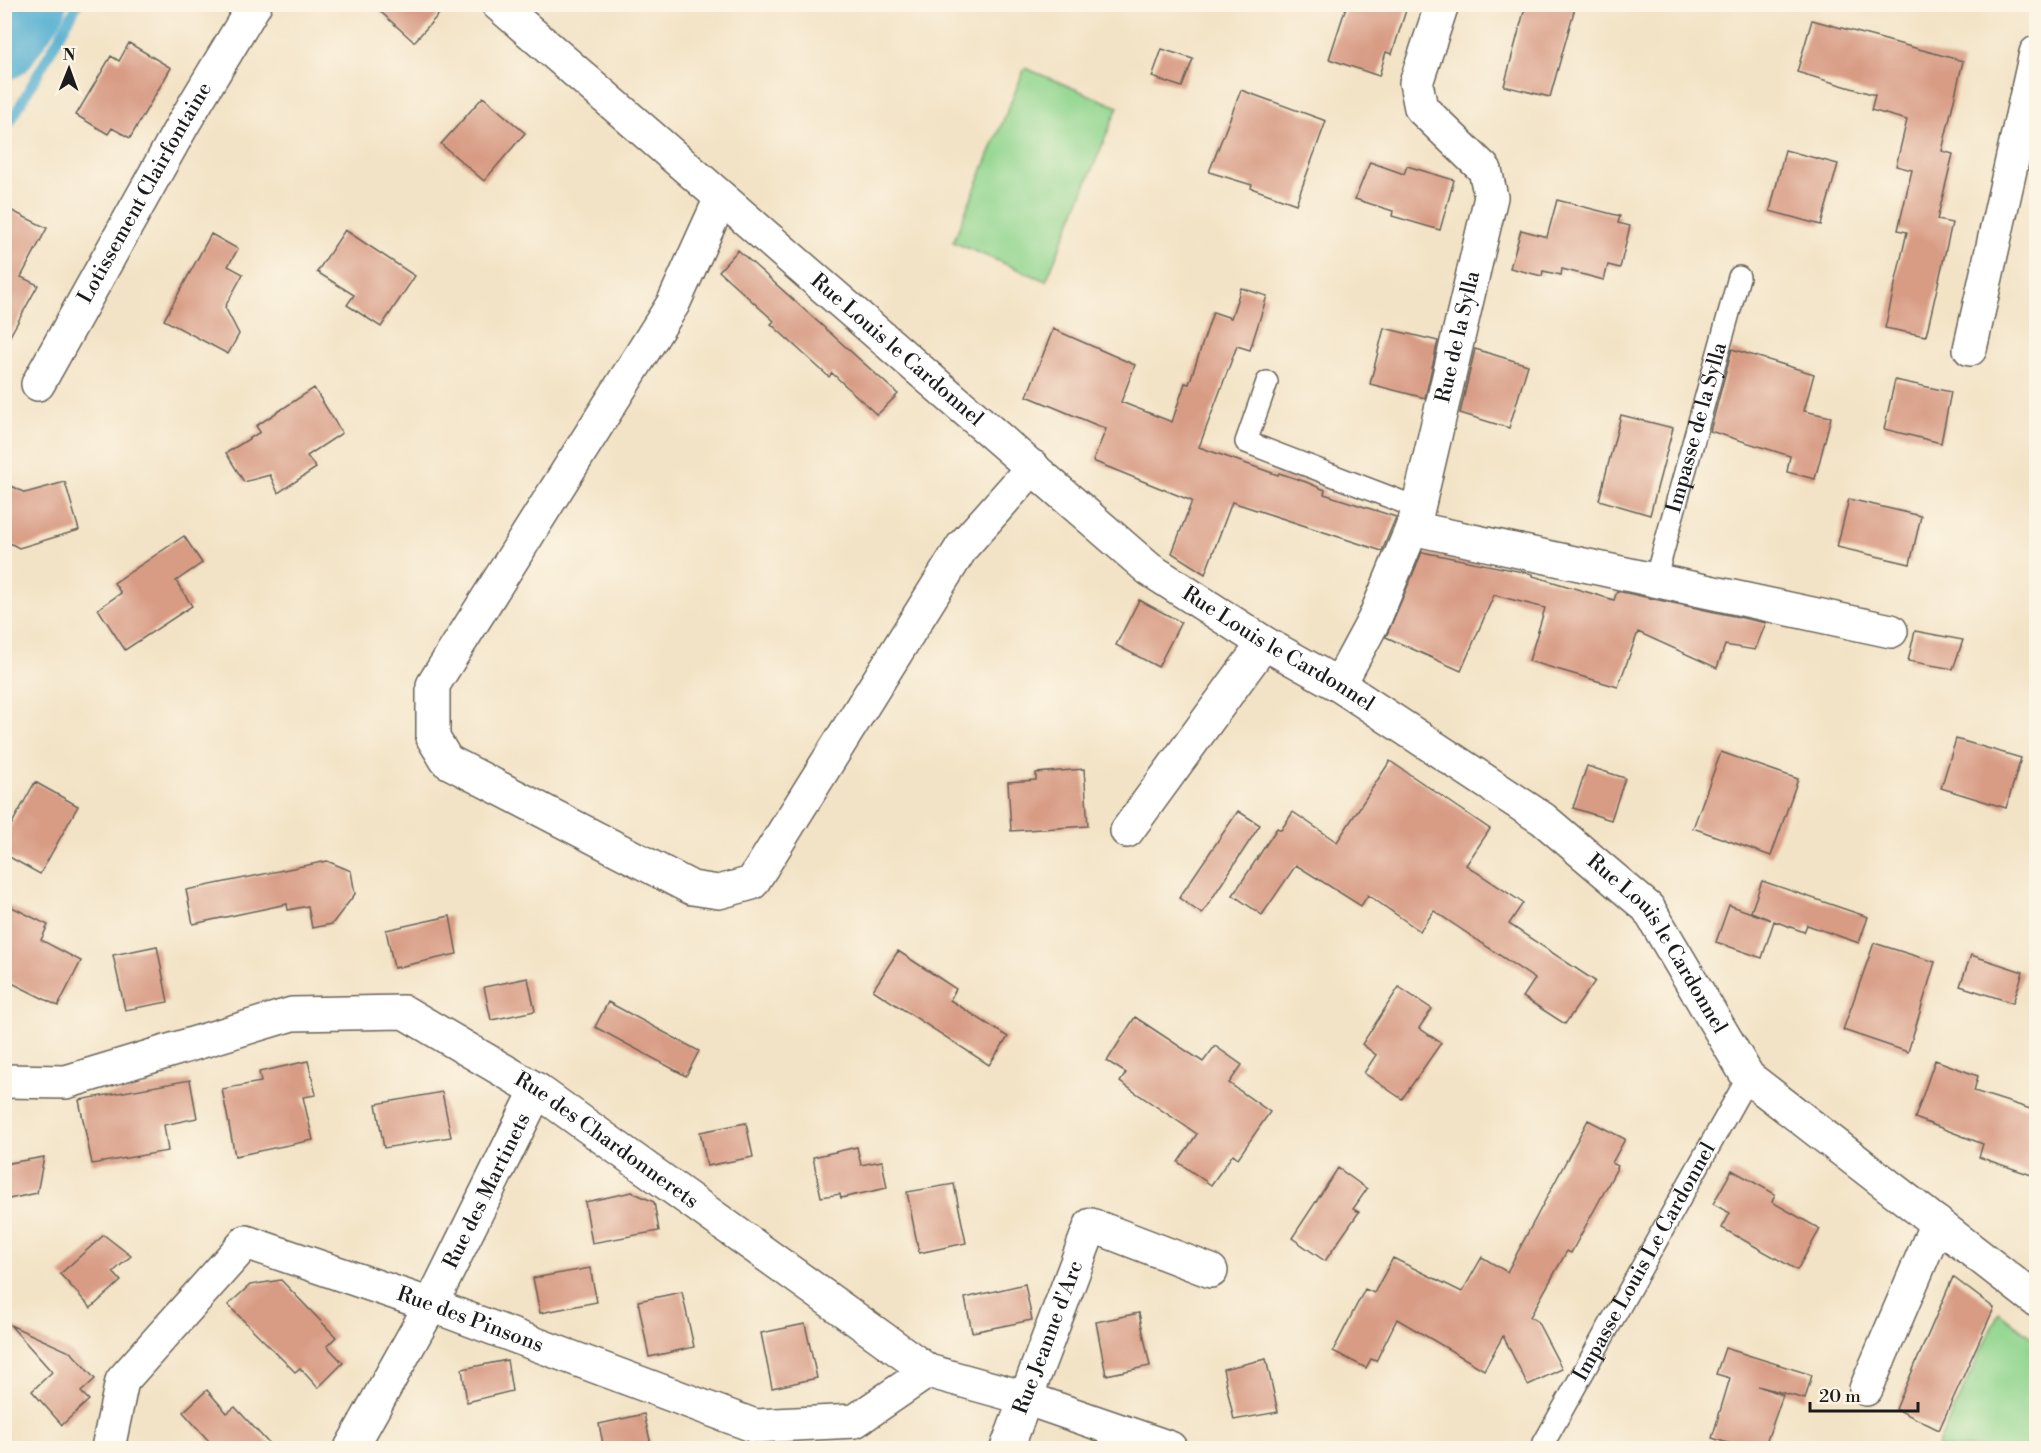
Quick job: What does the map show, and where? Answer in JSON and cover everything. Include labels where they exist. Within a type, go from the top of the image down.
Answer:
[{"type":"street","name":"Lotissement Clairfontaine","points":[[38,384],[183,124],[255,4]]},
{"type":"street","name":"Rue de la Sylla","points":[[1339,685],[1374,620],[1415,518],[1491,197],[1485,170],[1421,108],[1416,83],[1442,4]]},
{"type":"street","name":"Rue Louis le Cardonnel","points":[[510,9],[721,198],[1149,569],[1264,643],[1339,685],[1543,819],[1648,908],[1748,1077],[2037,1300]]},
{"type":"street","points":[[1970,349],[2037,53]]},
{"type":"street","points":[[721,198],[673,304],[433,685],[433,738],[447,760],[692,888],[719,892],[752,883],[962,547],[1032,467]]},
{"type":"street","points":[[1415,518],[1655,580],[1891,631]]},
{"type":"street","points":[[1127,831],[1264,643]]},
{"type":"street","name":"Rue des Chardonnerets","points":[[4,1081],[66,1082],[292,1014],[404,1012],[537,1090],[928,1371],[1025,1398],[1170,1449]]},
{"type":"street","name":"Rue des Martinets","points":[[351,1449],[430,1305],[537,1090]]},
{"type":"street","points":[[1866,1389],[1937,1223]]},
{"type":"street","name":"Rue Jeanne d'Arc","points":[[1007,1449],[1091,1225],[1211,1271]]},
{"type":"street","name":"Rue des Pinsons","points":[[108,1449],[122,1381],[246,1242],[430,1305],[755,1426],[855,1421],[928,1371]]},
{"type":"lane","name":"Impasse de la Sylla","points":[[1655,580],[1739,277]]},
{"type":"lane","points":[[1267,382],[1246,442],[1415,518]]},
{"type":"lane","name":"Impasse Louis Le Cardonnel","points":[[1541,1449],[1748,1077]]},
{"type":"green space","points":[[1025,68],[1118,107],[1046,281],[953,242]]},
{"type":"green space","points":[[1999,1312],[2036,1341],[2036,1448],[1936,1448]]},
{"type":"building","points":[[372,4],[448,4],[414,42]]},
{"type":"building","points":[[1347,4],[1408,4],[1392,54],[1386,52],[1379,76],[1329,59]]},
{"type":"building","points":[[1526,4],[1576,4],[1550,97],[1504,86]]},
{"type":"building","points":[[1812,20],[1963,61],[1942,151],[1953,154],[1937,220],[1952,223],[1926,336],[1885,328],[1907,232],[1898,230],[1912,170],[1896,166],[1907,120],[1871,110],[1875,95],[1797,72]]},
{"type":"building","points":[[129,43],[171,68],[130,138],[112,128],[108,134],[76,115],[111,56],[119,61]]},
{"type":"building","points":[[1162,49],[1193,59],[1182,87],[1152,77]]},
{"type":"building","points":[[1241,90],[1326,121],[1296,204],[1251,188],[1252,185],[1209,172]]},
{"type":"building","points":[[483,97],[525,133],[484,181],[441,144]]},
{"type":"building","points":[[1785,150],[1838,164],[1821,225],[1770,211]]},
{"type":"building","points":[[1370,162],[1404,174],[1407,166],[1454,180],[1440,230],[1392,216],[1393,211],[1355,199]]},
{"type":"building","points":[[1557,200],[1620,216],[1618,223],[1630,226],[1620,268],[1608,265],[1604,280],[1562,269],[1561,275],[1543,271],[1542,276],[1510,268],[1521,230],[1547,237]]},
{"type":"building","points":[[4,207],[47,228],[21,277],[38,285],[4,347]]},
{"type":"building","points":[[345,230],[415,276],[381,327],[347,305],[354,295],[317,272]]},
{"type":"building","points":[[211,234],[238,249],[228,266],[243,274],[225,307],[239,334],[228,354],[164,320]]},
{"type":"building","points":[[738,250],[898,394],[877,415],[832,373],[829,377],[771,324],[774,321],[719,271]]},
{"type":"building","points":[[1241,288],[1267,296],[1250,350],[1237,346],[1199,447],[1278,475],[1279,473],[1306,482],[1325,490],[1324,494],[1396,517],[1382,551],[1232,502],[1205,574],[1172,553],[1192,501],[1093,461],[1106,429],[1027,396],[1053,329],[1135,365],[1121,402],[1172,422],[1185,383],[1189,384],[1213,312],[1231,318]]},
{"type":"building","points":[[1384,328],[1438,341],[1425,398],[1370,384]]},
{"type":"building","points":[[1475,349],[1528,365],[1509,428],[1460,413]]},
{"type":"building","points":[[1732,349],[1814,374],[1804,411],[1831,417],[1815,479],[1787,472],[1790,456],[1710,431]]},
{"type":"building","points":[[1895,380],[1951,392],[1941,443],[1884,429]]},
{"type":"building","points":[[314,388],[342,433],[307,456],[316,468],[278,493],[270,475],[244,482],[226,453],[260,432],[256,426]]},
{"type":"building","points":[[1621,415],[1673,428],[1650,515],[1599,500]]},
{"type":"building","points":[[4,482],[25,493],[65,482],[79,530],[19,548],[4,540]]},
{"type":"building","points":[[1849,499],[1921,516],[1910,564],[1837,547]]},
{"type":"building","points":[[184,536],[202,563],[176,581],[192,606],[125,650],[98,609],[121,593],[114,583]]},
{"type":"building","points":[[1422,552],[1533,574],[1533,576],[1614,600],[1617,591],[1766,623],[1755,650],[1725,645],[1717,668],[1638,632],[1618,687],[1529,661],[1545,608],[1494,595],[1461,671],[1386,637]]},
{"type":"building","points":[[1139,600],[1181,622],[1158,667],[1116,645]]},
{"type":"building","points":[[1915,631],[1963,640],[1953,669],[1908,661]]},
{"type":"building","points":[[1956,739],[2021,758],[2006,808],[1941,788]]},
{"type":"building","points":[[1721,752],[1798,779],[1771,856],[1693,828]]},
{"type":"building","points":[[1390,761],[1490,829],[1466,865],[1523,903],[1509,924],[1595,981],[1565,1024],[1523,997],[1535,979],[1434,911],[1420,931],[1368,895],[1361,906],[1296,865],[1262,915],[1233,895],[1277,828],[1281,830],[1293,812],[1337,842]]},
{"type":"building","points":[[1587,766],[1625,778],[1611,820],[1573,808]]},
{"type":"building","points":[[1084,769],[1088,826],[1011,831],[1008,782],[1036,780],[1036,773]]},
{"type":"building","points":[[35,782],[78,806],[40,874],[4,854],[4,838]]},
{"type":"building","points":[[1238,811],[1260,825],[1202,914],[1179,898]]},
{"type":"building","points":[[327,861],[351,871],[355,894],[332,924],[312,928],[308,906],[288,910],[287,904],[193,924],[186,890]]},
{"type":"building","points":[[1762,881],[1868,917],[1859,943],[1807,925],[1804,932],[1774,921],[1762,958],[1716,942],[1729,905],[1771,920],[1751,912]]},
{"type":"building","points":[[4,903],[48,925],[41,940],[81,961],[58,1006],[4,979]]},
{"type":"building","points":[[450,916],[457,954],[394,968],[386,930]]},
{"type":"building","points":[[1874,943],[1935,962],[1908,1052],[1843,1030]]},
{"type":"building","points":[[157,946],[168,1002],[125,1010],[113,955]]},
{"type":"building","points":[[898,951],[956,989],[950,1000],[1008,1037],[989,1065],[873,990]]},
{"type":"building","points":[[1971,955],[2023,972],[2013,1003],[1960,986]]},
{"type":"building","points":[[528,978],[535,1011],[491,1020],[484,987]]},
{"type":"building","points":[[1399,987],[1432,1009],[1419,1028],[1441,1043],[1402,1099],[1364,1073],[1376,1055],[1362,1044]]},
{"type":"building","points":[[608,1002],[699,1051],[686,1076],[595,1027]]},
{"type":"building","points":[[1135,1017],[1203,1062],[1215,1046],[1242,1065],[1229,1083],[1270,1112],[1238,1158],[1233,1154],[1211,1185],[1178,1162],[1197,1134],[1120,1082],[1126,1073],[1107,1061]]},
{"type":"building","points":[[1935,1060],[1978,1076],[1974,1091],[2037,1111],[2037,1177],[1979,1157],[1983,1144],[1915,1118]]},
{"type":"building","points":[[308,1061],[316,1095],[303,1097],[313,1140],[235,1156],[222,1089],[261,1082],[259,1072]]},
{"type":"building","points":[[190,1080],[197,1118],[164,1125],[168,1151],[92,1164],[79,1100]]},
{"type":"building","points":[[442,1092],[451,1137],[384,1148],[376,1104]]},
{"type":"building","points":[[1588,1120],[1625,1139],[1612,1163],[1618,1166],[1610,1181],[1571,1253],[1567,1251],[1530,1317],[1537,1321],[1562,1369],[1528,1385],[1503,1336],[1484,1370],[1397,1319],[1376,1361],[1371,1359],[1366,1368],[1333,1351],[1365,1289],[1374,1293],[1393,1258],[1462,1292],[1482,1257],[1507,1272]]},
{"type":"building","points":[[746,1123],[753,1157],[707,1166],[700,1132]]},
{"type":"building","points":[[857,1147],[861,1165],[882,1161],[887,1188],[841,1198],[840,1194],[821,1197],[813,1157]]},
{"type":"building","points":[[44,1157],[37,1193],[4,1200],[4,1164]]},
{"type":"building","points":[[1338,1168],[1367,1189],[1353,1209],[1359,1212],[1325,1261],[1292,1238]]},
{"type":"building","points":[[1732,1170],[1775,1194],[1772,1202],[1820,1229],[1797,1270],[1722,1228],[1730,1213],[1713,1204]]},
{"type":"building","points":[[954,1184],[966,1243],[919,1253],[907,1192]]},
{"type":"building","points":[[632,1192],[654,1202],[659,1231],[592,1243],[585,1202]]},
{"type":"building","points":[[104,1235],[131,1256],[113,1272],[121,1281],[91,1308],[60,1274]]},
{"type":"building","points":[[590,1268],[597,1302],[540,1313],[533,1278]]},
{"type":"building","points":[[1953,1277],[1994,1308],[1939,1430],[1896,1409]]},
{"type":"building","points":[[281,1280],[336,1337],[327,1346],[343,1363],[318,1388],[300,1368],[295,1372],[228,1305],[250,1285]]},
{"type":"building","points":[[1025,1284],[1032,1320],[972,1332],[965,1298]]},
{"type":"building","points":[[682,1292],[694,1347],[649,1357],[638,1301]]},
{"type":"building","points":[[1139,1313],[1150,1366],[1106,1375],[1096,1322]]},
{"type":"building","points":[[805,1324],[817,1378],[772,1388],[761,1333]]},
{"type":"building","points":[[10,1325],[72,1353],[95,1379],[81,1392],[89,1400],[62,1425],[32,1391],[52,1372]]},
{"type":"building","points":[[1725,1348],[1812,1375],[1805,1399],[1758,1386],[1783,1395],[1764,1449],[1746,1449],[1712,1438],[1730,1378],[1716,1374]]},
{"type":"building","points":[[1266,1359],[1278,1412],[1234,1420],[1223,1369]]},
{"type":"building","points":[[507,1360],[512,1391],[467,1402],[462,1369]]},
{"type":"building","points":[[207,1390],[227,1413],[235,1407],[274,1449],[216,1449],[183,1412]]},
{"type":"building","points":[[644,1414],[652,1449],[604,1449],[599,1424]]},
{"type":"waterway","points":[[4,48],[35,4]]},
{"type":"waterway","points":[[4,133],[78,4]]}]
